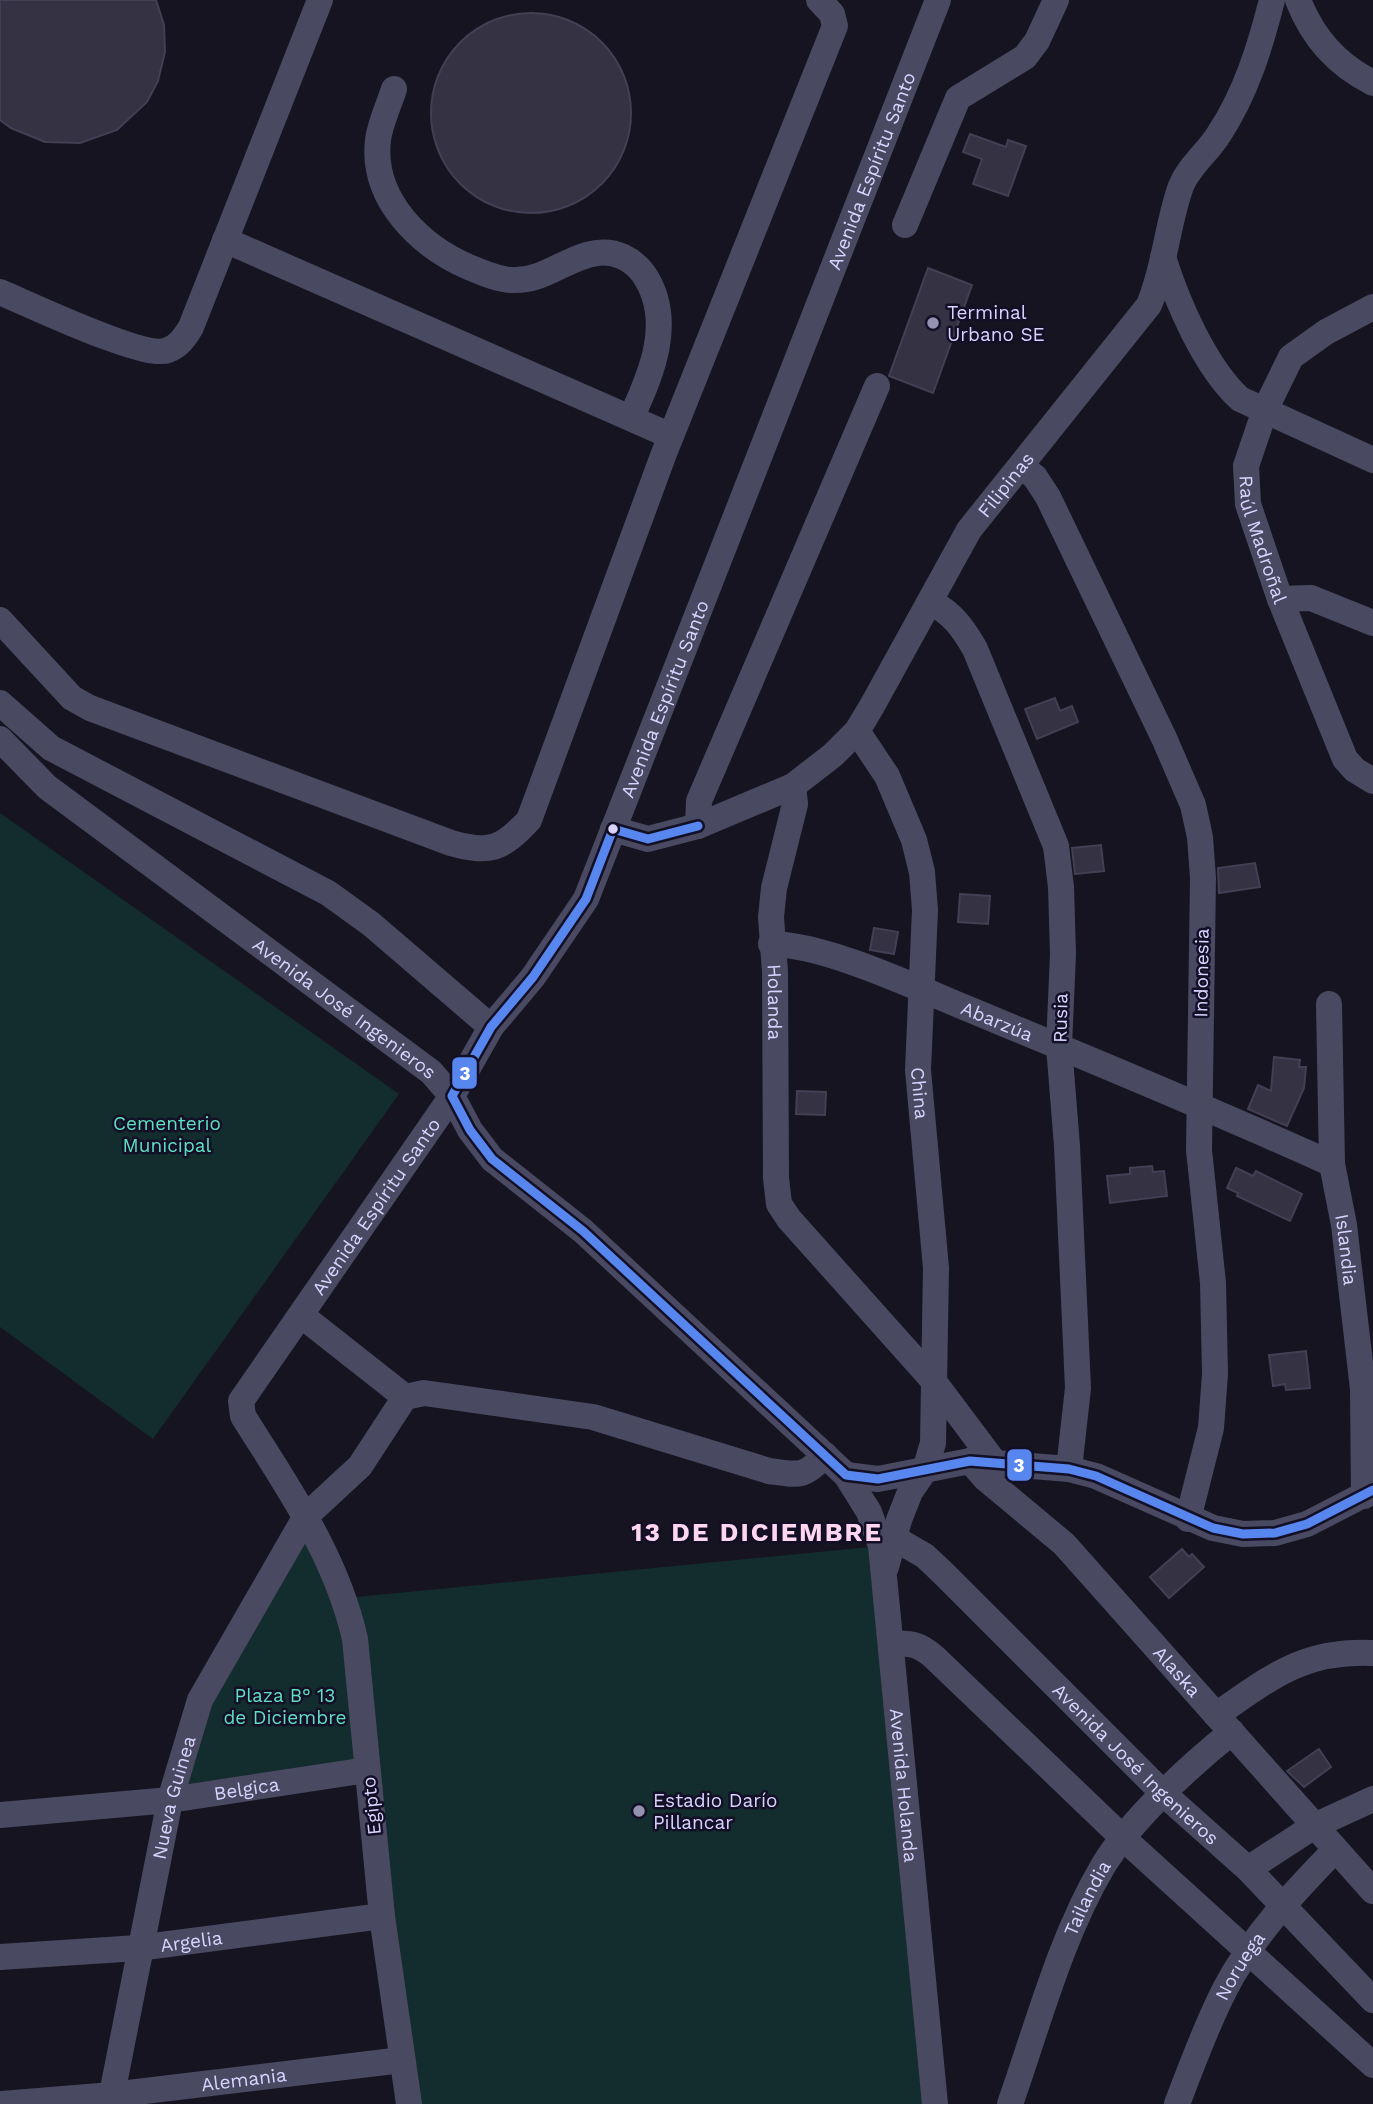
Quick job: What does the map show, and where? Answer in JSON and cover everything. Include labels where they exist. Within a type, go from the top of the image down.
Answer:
[{"type":"street","points":[[0,292],[140,350],[167,351],[182,341],[191,327],[320,0]]},
{"type":"street","points":[[0,620],[72,698],[90,708],[475,850],[496,848],[512,838],[529,820],[671,436],[835,26],[832,14],[819,0]]},
{"type":"street","name":"Avenida Espíritu Santo","points":[[306,1517],[243,1416],[241,1401],[452,1096],[491,1027],[533,977],[586,899],[938,0]]},
{"type":"street","points":[[905,225],[958,98],[1025,57],[1037,41],[1056,0]]},
{"type":"street","name":"Filipinas","points":[[613,829],[648,839],[698,826],[793,786],[811,774],[857,731],[969,530],[1149,305],[1156,288],[1182,183],[1219,135],[1244,88],[1252,71],[1272,0]]},
{"type":"street","points":[[1298,0],[1325,49],[1353,72],[1373,83]]},
{"type":"street","points":[[394,89],[378,140],[381,178],[392,202],[421,240],[450,259],[509,281],[545,275],[598,252],[622,255],[634,261],[657,301],[660,327],[655,359],[631,418]]},
{"type":"street","points":[[225,240],[671,436]]},
{"type":"street","points":[[1163,256],[1172,286],[1223,383],[1240,399],[1373,460]]},
{"type":"street","name":"Raúl Madroñal","points":[[1364,775],[1345,759],[1280,599],[1245,487],[1246,466],[1265,410],[1291,357],[1302,346],[1373,307]]},
{"type":"street","points":[[1136,320],[1154,311],[1170,313],[1190,321]]},
{"type":"street","points":[[698,826],[699,801],[877,386]]},
{"type":"street","name":"Indonesia","points":[[1022,467],[1035,477],[1048,497],[1164,738],[1192,805],[1200,837],[1203,878],[1199,1150],[1213,1283],[1215,1374],[1211,1428],[1188,1519]]},
{"type":"street","points":[[1280,599],[1311,598],[1373,623]]},
{"type":"street","name":"Rusia","points":[[931,601],[948,611],[975,649],[1056,845],[1063,954],[1059,1046],[1067,1146],[1078,1388],[1069,1469]]},
{"type":"street","points":[[0,702],[51,748],[328,893],[371,924],[491,1027]]},
{"type":"street","name":"China","points":[[857,731],[887,776],[914,840],[922,872],[925,910],[918,1070],[936,1268],[932,1378],[933,1443],[925,1470],[910,1492],[884,1574]]},
{"type":"street","name":"Avenida José Ingenieros","points":[[0,739],[47,787],[431,1072],[452,1096],[470,1130],[492,1159],[583,1231],[846,1475]]},
{"type":"street","name":"Holanda","points":[[789,1219],[779,1204],[776,1178],[775,972],[771,944],[774,888],[792,820],[793,786]]},
{"type":"street","name":"Abarzúa","points":[[771,944],[806,947],[921,990],[1198,1102],[1332,1164]]},
{"type":"street","name":"Islandia","points":[[1329,1004],[1332,1164],[1344,1225],[1363,1390],[1369,1493]]},
{"type":"street","name":"Alaska","points":[[789,1219],[932,1378],[982,1462],[986,1479],[1064,1544],[1373,1891]]},
{"type":"street","points":[[301,1315],[405,1398],[424,1393],[593,1417],[782,1473],[808,1473],[825,1455]]},
{"type":"street","name":"Nueva Guinea","points":[[111,2099],[138,1948],[170,1800],[200,1700],[306,1517],[360,1466],[405,1398]]},
{"type":"street","points":[[846,1475],[878,1479],[982,1462],[1069,1469],[1096,1476],[1188,1519],[1213,1528],[1243,1534],[1275,1533],[1307,1524],[1369,1493]]},
{"type":"street","name":"Avenida Holanda","points":[[846,1475],[869,1512],[881,1546],[935,2104]]},
{"type":"street","name":"Egipto","points":[[306,1517],[346,1598],[355,1639],[382,1916],[408,2104]]},
{"type":"street","name":"Avenida José Ingenieros","points":[[894,1538],[925,1556],[943,1573],[1165,1795],[1248,1870],[1373,2000]]},
{"type":"street","points":[[891,1645],[909,1642],[928,1652],[1123,1838],[1373,2065]]},
{"type":"street","name":"Tailandia","points":[[1010,2104],[1085,1899],[1123,1838],[1206,1752],[1224,1724],[1293,1665],[1322,1655],[1373,1653]]},
{"type":"street","name":"Belgica","points":[[0,1815],[170,1800],[367,1770]]},
{"type":"street","points":[[1248,1870],[1314,1826],[1373,1799]]},
{"type":"street","name":"Noruega","points":[[1177,2104],[1226,1989],[1248,1951],[1282,1907],[1335,1850]]},
{"type":"street","name":"Argelia","points":[[0,1957],[138,1948],[382,1916]]},
{"type":"street","name":"Alemania","points":[[2,2104],[111,2099],[402,2060]]},
{"type":"green space","name":"Cementerio Municipal","points":[[0,813],[399,1094],[153,1439],[0,1327]]},
{"type":"green space","name":"Estadio Darío Pillancar","points":[[306,1516],[346,1598],[881,1546],[935,2104],[409,2104],[367,1770],[170,1800],[183,1746]]},
{"type":"building","points":[[0,0],[156,0],[164,25],[165,52],[158,81],[147,102],[117,130],[80,143],[45,142],[11,128],[0,120]]},
{"type":"building","points":[[531,13],[569,20],[602,42],[624,75],[631,113],[624,151],[602,184],[569,206],[531,213],[493,206],[460,184],[438,151],[431,113],[438,75],[460,42],[493,20]]},
{"type":"building","points":[[970,134],[1006,147],[1008,140],[1026,146],[1008,196],[973,184],[982,159],[963,152]]},
{"type":"building","name":"Terminal Urbano SE","points":[[928,268],[972,285],[933,393],[889,376]]},
{"type":"building","points":[[1055,698],[1060,711],[1072,706],[1078,722],[1037,739],[1025,709]]},
{"type":"building","points":[[1101,845],[1104,871],[1075,874],[1072,848]]},
{"type":"building","points":[[1255,863],[1260,887],[1219,893],[1218,868]]},
{"type":"building","points":[[960,894],[990,896],[988,924],[958,922]]},
{"type":"building","points":[[874,928],[898,932],[894,954],[870,950]]},
{"type":"building","points":[[1274,1057],[1300,1060],[1299,1067],[1306,1067],[1304,1088],[1287,1126],[1248,1109],[1258,1085],[1271,1091]]},
{"type":"building","points":[[797,1091],[826,1092],[825,1115],[796,1114]]},
{"type":"building","points":[[1152,1166],[1153,1172],[1164,1171],[1167,1196],[1110,1203],[1107,1176],[1130,1174],[1130,1168]]},
{"type":"building","points":[[1236,1168],[1253,1176],[1256,1171],[1302,1194],[1290,1221],[1237,1196],[1238,1193],[1227,1188]]},
{"type":"building","points":[[1306,1351],[1310,1388],[1286,1390],[1285,1384],[1273,1386],[1269,1355]]},
{"type":"building","points":[[1182,1549],[1189,1557],[1192,1554],[1204,1567],[1169,1598],[1150,1577]]},
{"type":"building","points":[[1319,1749],[1331,1767],[1304,1787],[1287,1771]]},
{"type":"transit line","name":"3","points":[[698,826],[648,839],[613,829],[586,899],[533,977],[491,1027],[452,1096],[470,1130],[492,1159],[583,1231],[846,1475],[878,1479],[970,1461],[1069,1469],[1096,1476],[1213,1528],[1243,1534],[1275,1533],[1307,1524],[1373,1490]]},
{"type":"place","name":"Terminal Urbano SE","points":[[933,323]]},
{"type":"place","name":"Estadio Darío Pillancar","points":[[639,1811]]},
{"type":"district","name":"13 DE DICIEMBRE","points":[[757,1532]]},
{"type":"park label","name":"Plaza B° 13 de Diciembre","points":[[285,1706]]}]
